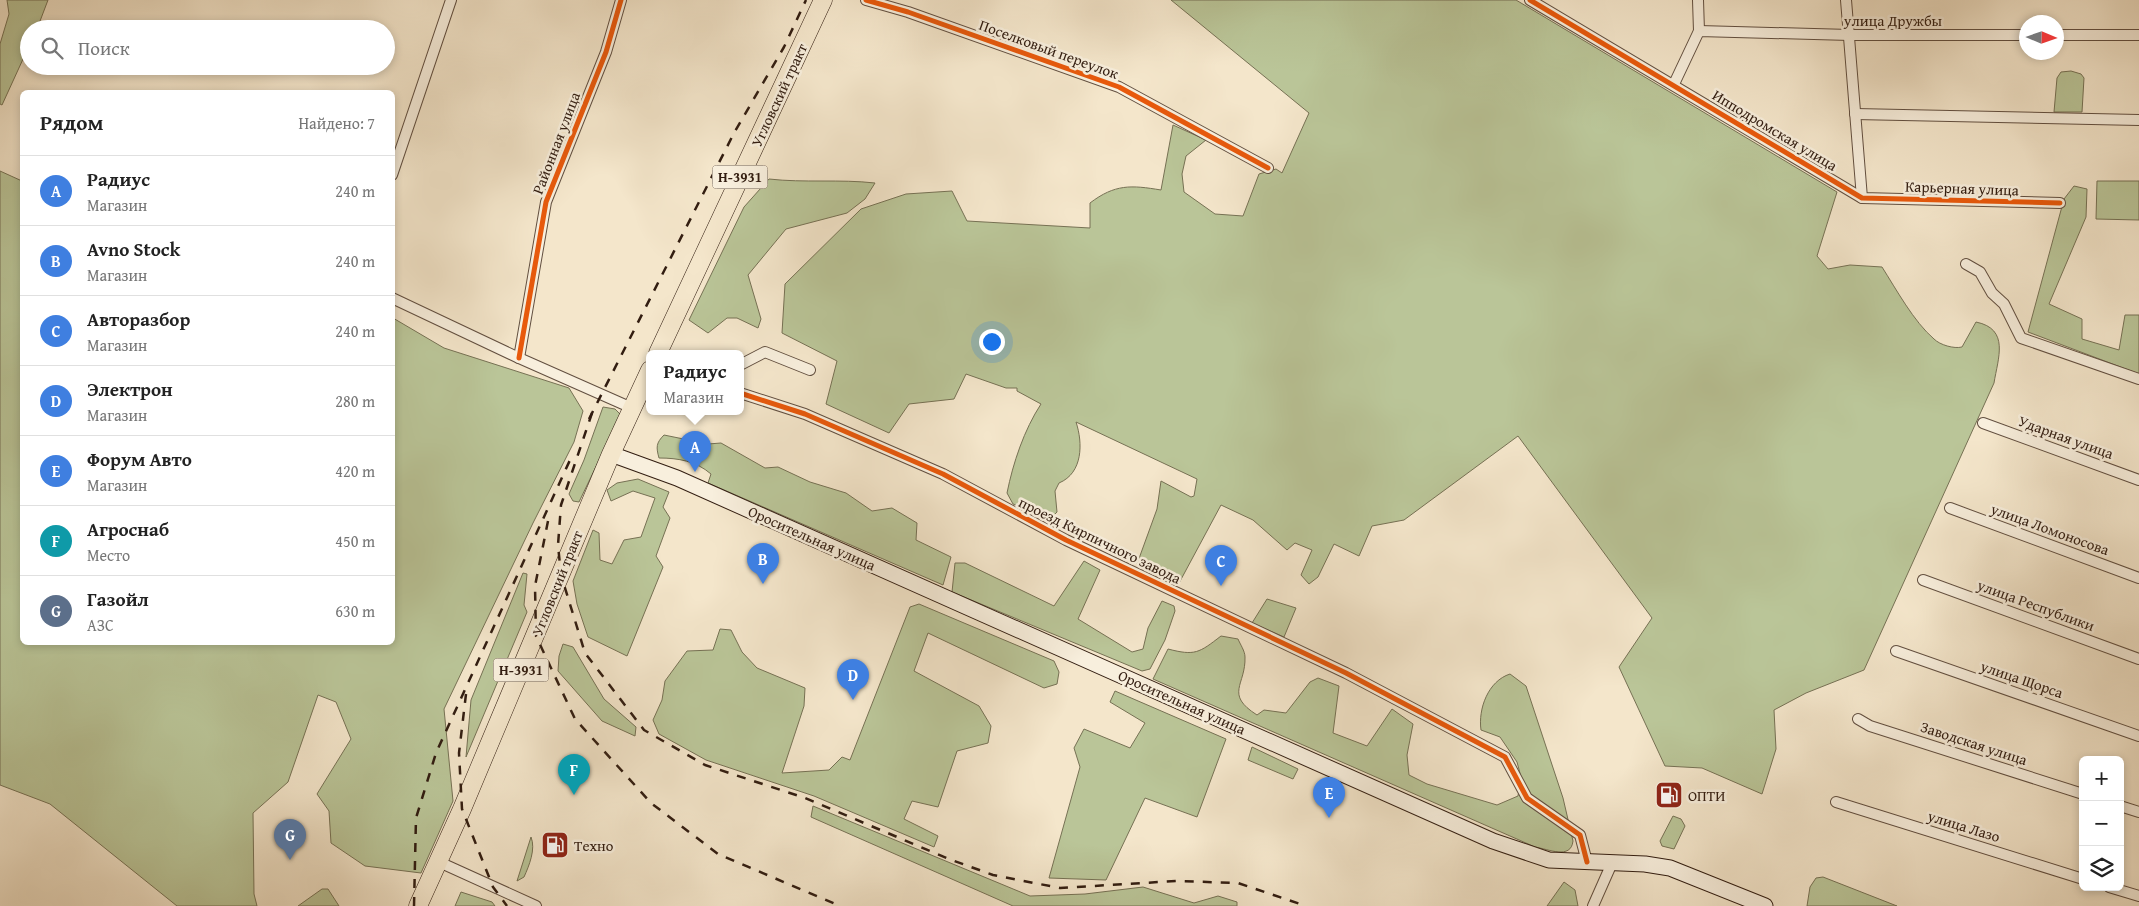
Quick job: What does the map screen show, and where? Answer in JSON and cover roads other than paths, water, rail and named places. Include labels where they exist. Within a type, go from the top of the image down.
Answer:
[{"type":"highway","name":"Угловский тракт","points":[[659,350],[822,0]]},
{"type":"highway","name":"Угловский тракт","points":[[418,906],[439,862],[611,454],[646,378]]},
{"type":"main road","name":"Оросительная улица","points":[[611,454],[677,478],[1493,841],[1549,860],[1645,864],[1670,868],[1765,906]]},
{"type":"street","points":[[395,166],[451,0]]},
{"type":"street","name":"Районная улица","points":[[519,358],[546,202],[606,52],[621,0]]},
{"type":"street","name":"Поселковый переулок","points":[[866,0],[908,12],[1119,87],[1268,168]]},
{"type":"street","name":"Ипподромская улица","points":[[1530,0],[1674,84],[1862,198]]},
{"type":"street","points":[[1674,84],[1700,30],[1698,0]]},
{"type":"street","points":[[1846,0],[1862,198]]},
{"type":"street","name":"улица Дружбы","points":[[1700,30],[1850,35],[2019,35]]},
{"type":"street","points":[[2064,35],[2139,36]]},
{"type":"street","points":[[1855,114],[2139,120]]},
{"type":"street","name":"Карьерная улица","points":[[1862,198],[2060,203]]},
{"type":"street","points":[[1966,264],[1980,272],[1992,293],[2004,304],[2021,338],[2139,379]]},
{"type":"street","points":[[395,299],[519,358],[626,421]]},
{"type":"street","points":[[744,363],[765,352],[810,370]]},
{"type":"street","name":"проезд Кирпичного завода","points":[[744,394],[805,414],[943,474],[1066,540],[1346,673],[1505,757],[1527,798],[1580,835],[1587,862]]},
{"type":"street","name":"Ударная улица","points":[[1983,423],[2139,480]]},
{"type":"street","name":"улица Ломоносова","points":[[1950,508],[2139,578]]},
{"type":"street","name":"улица Республики","points":[[1923,580],[2139,659]]},
{"type":"street","name":"улица Щорса","points":[[1896,651],[2139,736]]},
{"type":"street","name":"Заводская улица","points":[[1858,719],[1870,726],[2079,793]]},
{"type":"street","name":"улица Лазо","points":[[1836,802],[2079,878]]},
{"type":"street","points":[[2124,807],[2139,812]]},
{"type":"street","points":[[439,862],[536,906]]},
{"type":"street","points":[[1593,906],[1612,864]]},
{"type":"street","points":[[2123,891],[2139,896]]},
{"type":"railway","points":[[589,419],[734,133],[784,47],[806,0]]},
{"type":"railway","points":[[592,413],[561,505],[558,545],[561,575],[585,653],[644,730],[705,765],[805,798],[949,859],[993,875],[1060,888],[1176,881],[1238,883],[1306,906]]},
{"type":"railway","points":[[414,906],[416,818],[436,753],[570,460]]},
{"type":"railway","points":[[548,521],[535,586],[536,636],[575,719],[651,803],[718,854],[840,906]]},
{"type":"railway","points":[[466,694],[459,753],[462,809],[493,887],[507,906]]},
{"type":"place","name":"Радиус","points":[[695,472]]},
{"type":"place","name":"Avno Stoсk","points":[[763,584]]},
{"type":"place","name":"Авторазбор","points":[[1221,586]]},
{"type":"place","name":"Электрон","points":[[853,700]]},
{"type":"place","name":"Агроснаб","points":[[574,795]]},
{"type":"place","name":"ОПТИ","points":[[1669,795]]},
{"type":"place","name":"Форум Авто","points":[[1329,818]]},
{"type":"place","name":"Техно","points":[[555,845]]},
{"type":"place","name":"Газойл","points":[[290,860]]}]
